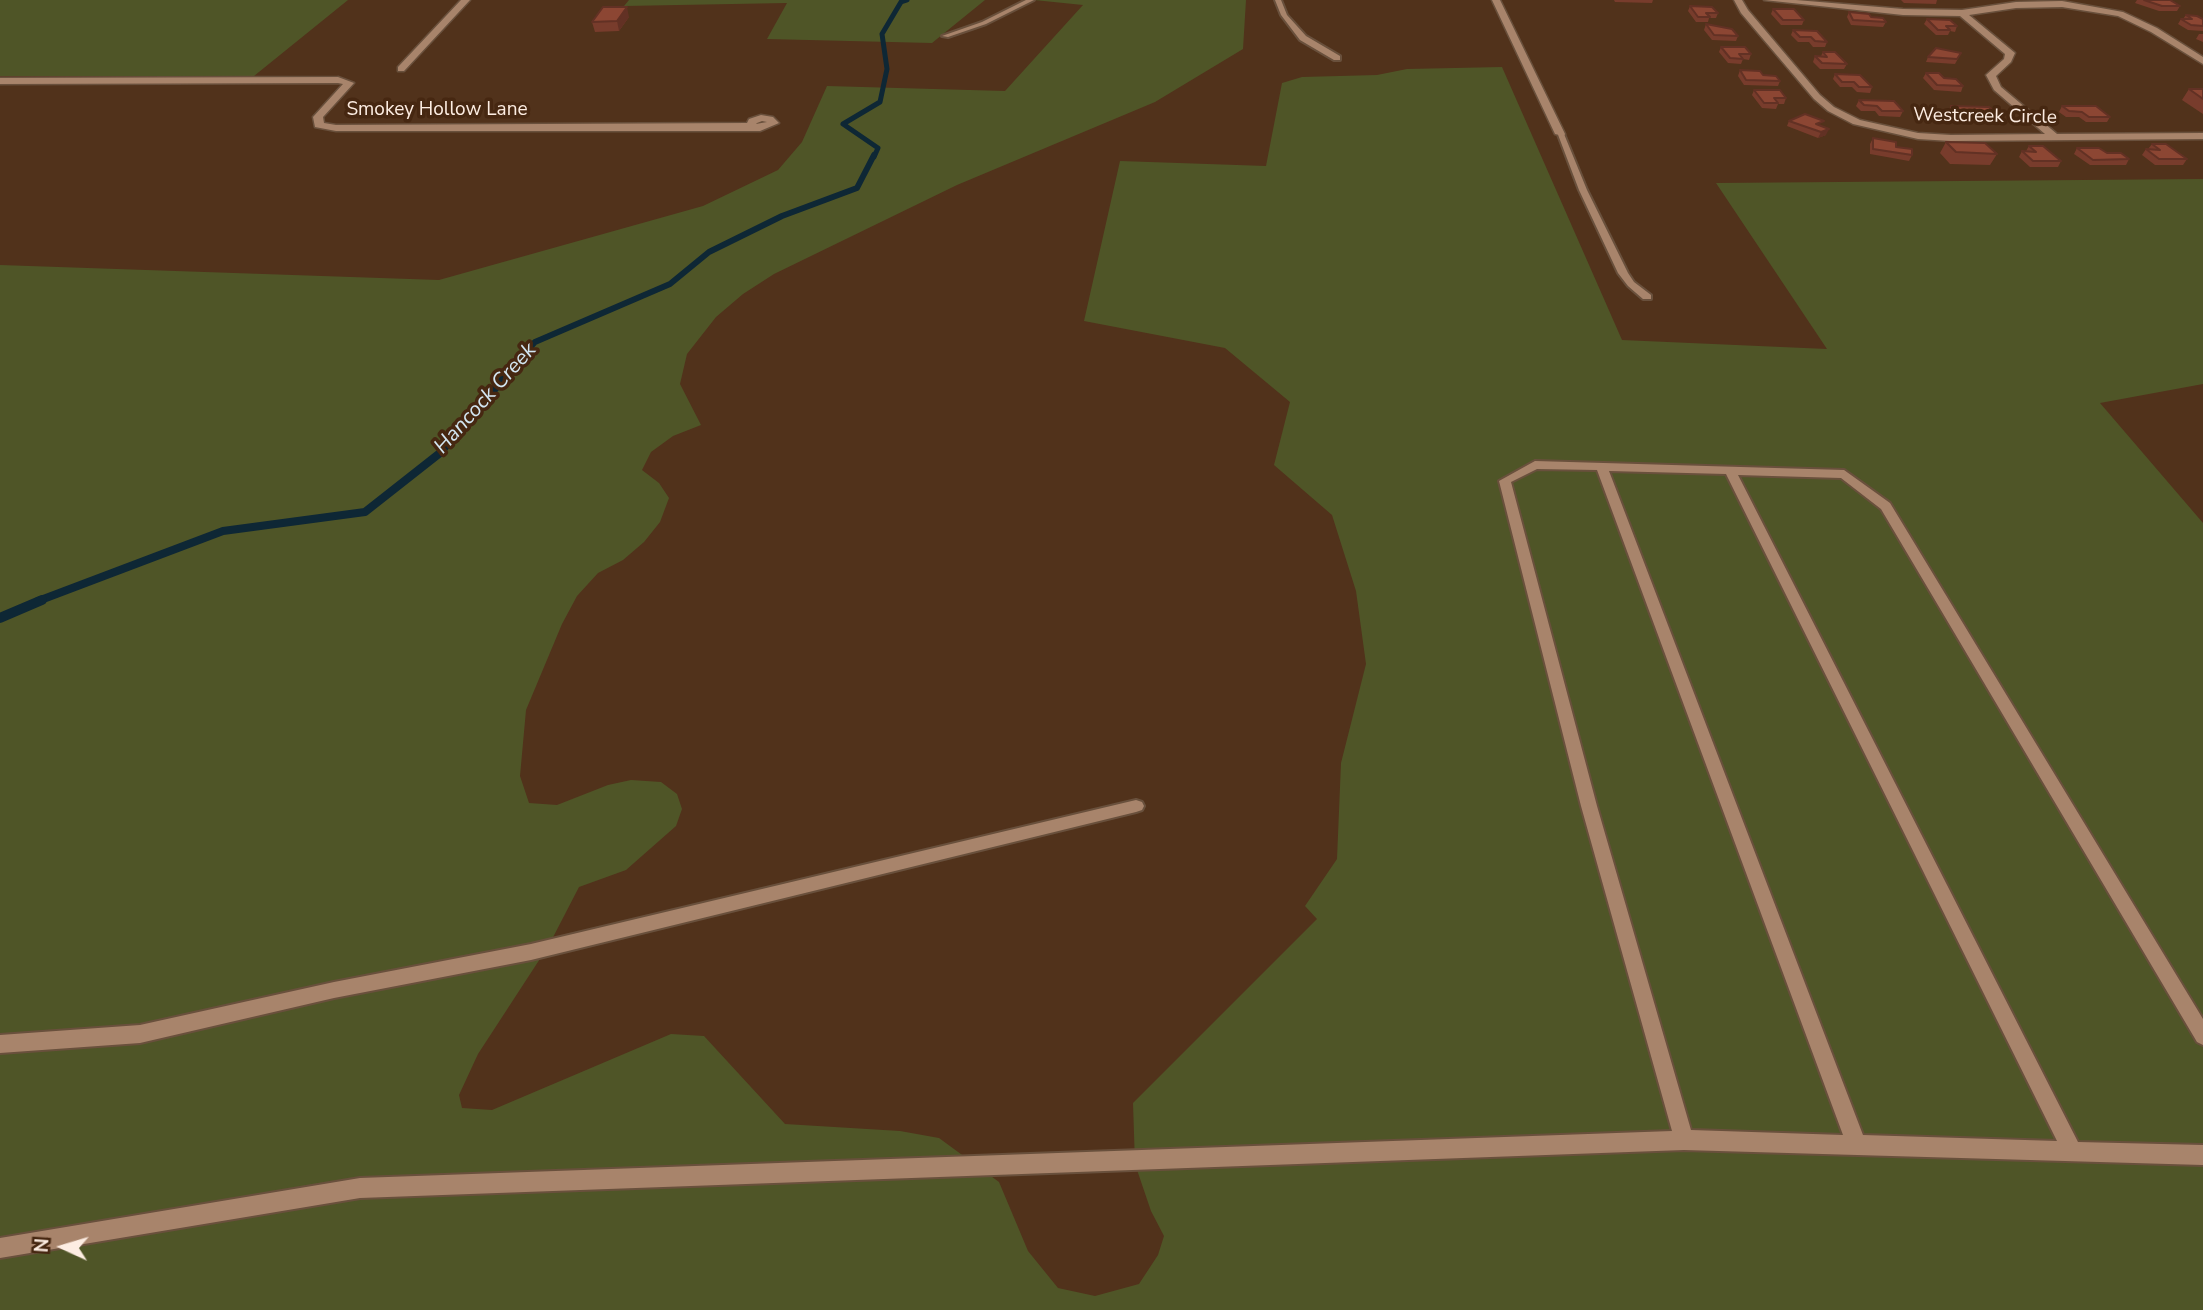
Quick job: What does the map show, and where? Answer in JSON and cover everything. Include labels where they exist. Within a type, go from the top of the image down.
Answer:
[{"type":"street","points":[[401,69],[467,0]]},
{"type":"street","points":[[1496,0],[1560,134]]},
{"type":"street","name":"Westcreek Circle","points":[[1738,0],[1744,11],[1817,97],[1831,109],[1857,122],[1918,136],[2203,136]]},
{"type":"street","points":[[1768,0],[1912,12],[1962,13],[2016,5],[2064,2],[2120,14],[2154,30],[2203,61]]},
{"type":"street","points":[[2105,0],[2120,14]]},
{"type":"street","points":[[1962,13],[2010,53],[2008,60],[1991,75],[1997,88],[2053,136]]},
{"type":"street","name":"Smokey Hollow Lane","points":[[0,81],[338,80],[349,83],[317,117],[319,125],[336,128],[750,126]]},
{"type":"lane","points":[[946,36],[984,23],[1031,0]]},
{"type":"lane","points":[[1278,0],[1284,15],[1303,38],[1337,58]]},
{"type":"lane","points":[[1560,134],[1583,190],[1623,273],[1631,284],[1647,296]]},
{"type":"lane","points":[[1684,1140],[1589,806],[1505,481],[1535,465],[1844,474],[1886,506],[2203,1036]]},
{"type":"lane","points":[[1602,467],[1857,1145]]},
{"type":"lane","points":[[1730,471],[2073,1152]]},
{"type":"lane","points":[[0,1044],[140,1034],[334,990],[531,952],[1136,806]]},
{"type":"lane","points":[[0,1248],[359,1188],[1684,1140],[2203,1155]]},
{"type":"green space","points":[[0,0],[348,0],[254,76],[0,76]]},
{"type":"green space","points":[[629,0],[985,0],[932,43],[767,39],[787,3],[624,6]]},
{"type":"green space","points":[[1034,0],[1246,0],[1243,49],[1155,102],[957,185],[774,274],[743,294],[716,317],[687,354],[680,384],[701,425],[673,436],[651,452],[642,470],[659,483],[669,498],[660,522],[644,542],[623,560],[598,573],[577,596],[562,624],[526,710],[520,776],[529,803],[557,805],[608,785],[631,780],[661,782],[677,794],[682,809],[676,826],[626,870],[579,887],[549,945],[478,1054],[459,1095],[462,1108],[492,1110],[671,1034],[704,1036],[785,1124],[900,1131],[939,1138],[999,1182],[1028,1251],[1058,1288],[1095,1296],[1139,1284],[1158,1255],[1164,1236],[1151,1211],[1135,1164],[1133,1103],[1317,919],[1305,906],[1337,859],[1341,763],[1366,664],[1356,591],[1332,515],[1274,465],[1290,402],[1225,348],[1084,321],[1120,161],[1266,166],[1282,83],[1302,77],[1377,75],[1407,69],[1502,67],[1622,340],[1827,349],[1716,183],[2203,179],[2203,384],[2100,403],[2203,523],[2203,1310],[0,1310],[0,265],[439,280],[703,206],[778,170],[802,142],[827,86],[1005,91],[1083,5]]},
{"type":"building","points":[[2144,0],[2170,0],[2180,6],[2162,6]]},
{"type":"building","points":[[1690,6],[1712,7],[1718,13],[1706,13],[1710,17],[1698,17]]},
{"type":"building","points":[[603,7],[627,7],[617,21],[592,22]]},
{"type":"building","points":[[1773,9],[1794,9],[1804,20],[1783,20]]},
{"type":"building","points":[[1849,12],[1869,14],[1871,17],[1883,18],[1886,22],[1853,20]]},
{"type":"building","points":[[2186,15],[2203,19],[2203,26],[2191,25],[2181,19],[2192,19]]},
{"type":"building","points":[[1927,19],[1950,20],[1957,26],[1946,26],[1950,30],[1938,30]]},
{"type":"building","points":[[1706,24],[1732,29],[1738,36],[1714,35]]},
{"type":"building","points":[[1793,30],[1817,31],[1827,42],[1800,37]]},
{"type":"building","points":[[1721,47],[1745,47],[1751,54],[1739,54],[1743,59],[1730,58]]},
{"type":"building","points":[[1936,48],[1961,53],[1957,59],[1928,57]]},
{"type":"building","points":[[1823,52],[1835,52],[1847,64],[1822,63],[1815,56],[1827,57]]},
{"type":"building","points":[[1740,70],[1760,71],[1763,75],[1776,76],[1780,81],[1746,80]]},
{"type":"building","points":[[1926,73],[1939,73],[1944,78],[1956,79],[1963,86],[1937,85]]},
{"type":"building","points":[[1835,74],[1860,75],[1872,87],[1859,87],[1854,82],[1842,82]]},
{"type":"building","points":[[2189,89],[2203,89],[2203,99]]},
{"type":"building","points":[[1754,90],[1780,90],[1786,98],[1774,98],[1778,103],[1764,103]]},
{"type":"building","points":[[1859,100],[1894,101],[1903,111],[1882,111],[1877,106],[1864,105]]},
{"type":"building","points":[[1951,106],[1989,107],[1999,117],[1961,116]]},
{"type":"building","points":[[2062,106],[2096,106],[2110,117],[2089,117]]},
{"type":"building","points":[[1805,114],[1824,121],[1816,124],[1829,129],[1821,132],[1789,121]]},
{"type":"building","points":[[1873,138],[1896,142],[1896,147],[1912,149],[1912,155],[1873,149]]},
{"type":"building","points":[[1946,142],[1985,143],[1997,154],[1956,152]]},
{"type":"building","points":[[2152,144],[2166,144],[2187,159],[2159,159],[2146,149],[2160,150]]},
{"type":"building","points":[[2029,146],[2043,146],[2061,161],[2033,161],[2022,151],[2036,152]]},
{"type":"building","points":[[2077,148],[2099,148],[2107,153],[2121,153],[2129,159],[2093,160]]},
{"type":"waterway","name":"Hancock Creek","points":[[874,157],[878,148],[843,124],[880,102],[887,69],[882,34],[901,2],[907,0]]},
{"type":"waterway","name":"Hancock Creek","points":[[525,353],[535,342],[670,284],[709,252],[782,216],[857,188],[874,155]]},
{"type":"waterway","name":"Hancock Creek","points":[[38,601],[223,531],[365,512],[440,453],[527,351]]},
{"type":"waterway","name":"Hancock Creek","points":[[0,618],[42,600]]}]
